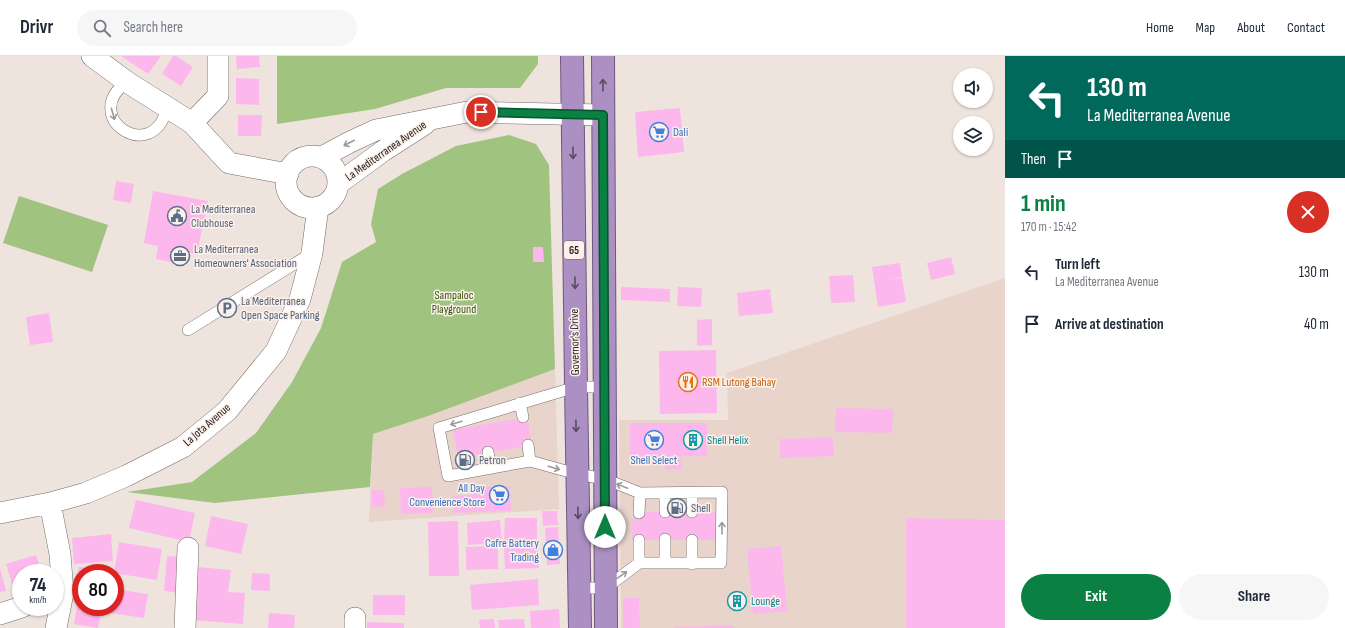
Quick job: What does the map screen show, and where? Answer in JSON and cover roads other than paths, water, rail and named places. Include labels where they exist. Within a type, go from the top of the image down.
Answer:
[{"type":"highway","name":"Governor's Drive","points":[[572,56],[580,628]]},
{"type":"highway","points":[[603,56],[606,628]]},
{"type":"street","points":[[92,56],[127,82],[192,123],[229,162],[288,174]]},
{"type":"street","points":[[192,123],[218,96],[218,56]]},
{"type":"street","name":"La Mediterranea Avenue","points":[[338,184],[401,132],[434,118],[467,112],[603,115]]},
{"type":"street","name":"La Mediterranea Avenue","points":[[322,157],[376,130],[401,132]]},
{"type":"street","points":[[305,156],[322,157],[335,168],[338,176],[336,192],[332,199],[326,204],[310,208],[302,206],[296,202],[287,190],[286,182],[291,166],[297,160],[305,156]]},
{"type":"street","name":"La Jota Avenue","points":[[0,512],[50,503],[86,493],[126,476],[183,447],[227,411],[276,351],[300,299],[312,253],[318,207]]},
{"type":"street","points":[[50,503],[60,554],[60,564]]},
{"type":"street","points":[[185,628],[188,548]]},
{"type":"street","points":[[0,614],[12,610]]},
{"type":"street","points":[[56,628],[57,616]]},
{"type":"lane","points":[[127,82],[118,88],[112,97],[111,108],[113,118],[119,128],[128,133],[139,135],[149,133],[158,127],[164,118],[167,107]]},
{"type":"lane","points":[[188,330],[312,253]]},
{"type":"lane","points":[[579,588],[606,588],[639,563],[721,563],[722,492],[640,493],[605,479],[577,474],[530,461],[448,476],[439,428],[483,420],[520,403],[576,387],[604,387]]},
{"type":"lane","points":[[520,403],[523,417]]},
{"type":"lane","points":[[528,445],[530,461]]},
{"type":"lane","points":[[488,452],[491,468]]},
{"type":"lane","points":[[639,513],[640,493]]},
{"type":"lane","points":[[665,493],[665,512]]},
{"type":"lane","points":[[692,493],[692,512]]},
{"type":"lane","points":[[665,539],[665,563]]},
{"type":"lane","points":[[639,540],[639,563]]},
{"type":"lane","points":[[692,540],[692,564]]},
{"type":"place","name":"Dali","points":[[659,132]]},
{"type":"place","name":"La Mediterranea Clubhouse","points":[[177,216]]},
{"type":"place","name":"La Mediterranea Homeowners' Association","points":[[180,256]]},
{"type":"place","name":"La Mediterranea Open Space Parking","points":[[227,308]]},
{"type":"place","name":"RSM Lutong Bahay","points":[[688,382]]},
{"type":"place","name":"Shell Select","points":[[654,440]]},
{"type":"place","name":"Shell Helix","points":[[693,440]]},
{"type":"place","name":"Petron","points":[[465,460]]},
{"type":"place","name":"All Day Convenience Store","points":[[499,495]]},
{"type":"place","name":"Shell","points":[[677,508]]},
{"type":"place","name":"Cafre Battery Trading","points":[[553,550]]},
{"type":"place","name":"Lounge","points":[[737,601]]},
{"type":"park label","name":"Sampaloc Playground","points":[[454,302]]}]
